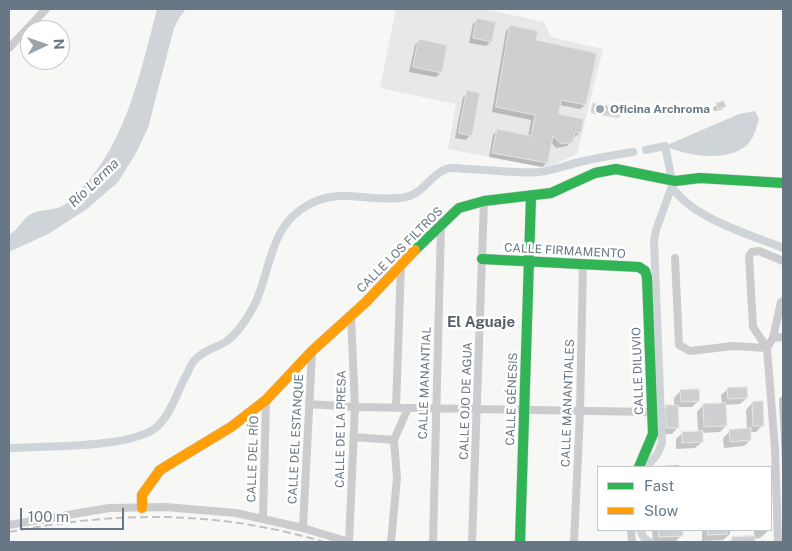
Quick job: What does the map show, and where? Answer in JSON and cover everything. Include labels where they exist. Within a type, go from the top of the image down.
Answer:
[{"type":"street","points":[[9,48],[46,9]]},
{"type":"street","name":"CALLE LOS FILTROS","points":[[142,508],[142,494],[160,470],[231,427],[266,400],[312,351],[351,316],[401,264],[460,208],[484,201],[551,193],[595,173],[616,169],[675,181],[700,178],[783,183]]},
{"type":"street","name":"CALLE GÉNESIS","points":[[520,542],[530,197]]},
{"type":"street","name":"CALLE OJO DE AGUA","points":[[472,542],[484,201]]},
{"type":"street","name":"CALLE MANANTIAL","points":[[433,542],[441,225]]},
{"type":"street","points":[[778,542],[780,496],[767,348],[753,328],[749,256],[752,252],[759,251],[783,261]]},
{"type":"street","points":[[675,258],[679,346],[690,351],[733,346],[767,348]]},
{"type":"street","name":"CALLE FIRMAMENTO","points":[[482,260],[639,267],[644,271]]},
{"type":"street","points":[[396,408],[401,264]]},
{"type":"street","name":"CALLE MANANTIALES","points":[[574,542],[580,412],[583,264]]},
{"type":"street","name":"CALLE DILUVIO","points":[[639,466],[653,434],[647,277],[644,271]]},
{"type":"street","points":[[767,348],[773,338],[781,302],[783,301]]},
{"type":"street","name":"CALLE DE LA PRESA","points":[[349,542],[355,407],[351,316]]},
{"type":"street","points":[[773,338],[783,338]]},
{"type":"street","name":"CALLE DEL ESTANQUE","points":[[303,528],[312,351]]},
{"type":"street","name":"CALLE DEL RÍO","points":[[263,518],[266,400]]},
{"type":"street","points":[[309,404],[435,409],[651,412]]},
{"type":"street","points":[[391,542],[396,478],[394,440],[408,408]]},
{"type":"street","points":[[354,437],[394,440]]},
{"type":"street","points":[[9,525],[109,508],[165,507],[236,513],[263,518],[349,542]]},
{"type":"shaded area","points":[[396,9],[484,9],[544,22],[551,37],[603,49],[577,154],[547,168],[448,149],[456,104],[380,88]]},
{"type":"water","name":"Río Lerma","points":[[157,9],[186,9],[174,28],[148,128],[135,155],[118,182],[87,209],[48,234],[9,252],[9,235],[31,214],[60,207],[69,201],[83,187],[111,148],[122,126],[138,79]]},
{"type":"water","points":[[755,111],[759,119],[752,138],[740,150],[730,154],[719,156],[696,155],[665,146],[739,114]]},
{"type":"building","points":[[477,18],[496,22],[492,42],[473,38]]},
{"type":"building","points":[[510,25],[538,31],[536,40],[597,53],[586,105],[561,100],[559,114],[584,119],[581,133],[575,132],[573,142],[561,144],[553,136],[548,163],[492,153],[497,129],[531,136],[535,115],[496,107]]},
{"type":"building","points":[[419,39],[447,45],[442,73],[413,67]]},
{"type":"building","points":[[467,90],[480,93],[472,136],[459,133]]},
{"type":"building","points":[[724,101],[726,107],[717,109],[716,103]]},
{"type":"building","points":[[593,103],[622,108],[620,117],[591,112]]},
{"type":"building","points":[[747,387],[748,398],[728,399],[727,388]]},
{"type":"building","points":[[699,389],[700,401],[681,402],[680,390]]},
{"type":"building","points":[[763,401],[764,426],[753,426],[752,402]]},
{"type":"building","points":[[726,403],[727,426],[704,427],[703,404]]},
{"type":"building","points":[[666,405],[678,405],[679,428],[667,428]]},
{"type":"building","points":[[751,428],[751,440],[730,442],[729,430]]},
{"type":"building","points":[[703,431],[703,442],[682,443],[682,432]]},
{"type":"building","points":[[659,531],[683,531],[683,536],[659,537]]},
{"type":"building","points":[[708,531],[727,531],[727,534],[708,535]]},
{"type":"building","points":[[755,536],[755,542],[732,542],[732,537]]},
{"type":"waterway","points":[[646,150],[665,146],[671,175]]},
{"type":"waterway","points":[[9,448],[88,445],[110,442],[147,433],[159,425],[171,407],[193,362],[201,354],[227,341],[243,324],[255,304],[273,249],[286,224],[295,214],[320,199],[344,196],[381,199],[406,197],[418,192],[436,175],[448,168],[539,172],[633,152]]},
{"type":"waterway","points":[[672,186],[680,197],[706,216],[738,231],[783,248]]},
{"type":"waterway","points":[[648,466],[658,453],[662,443],[654,241],[656,230],[672,186]]},
{"type":"waterway","points":[[640,531],[644,538],[650,542]]},
{"type":"railway","points":[[9,532],[89,520],[167,517],[245,524],[324,542]]},
{"type":"traffic: fast","points":[[415,250],[459,208],[484,201],[551,193],[595,173],[616,169],[675,181],[700,178],[783,183]]},
{"type":"traffic: fast","points":[[520,542],[531,197]]},
{"type":"traffic: fast","points":[[482,259],[639,267],[645,271],[647,277],[653,434],[639,466]]},
{"type":"traffic: slow","points":[[142,508],[142,495],[160,470],[231,427],[266,400],[312,351],[366,302],[415,250]]},
{"type":"place","name":"Oficina Archroma","points":[[600,109]]},
{"type":"district","name":"El Aguaje","points":[[481,322]]}]
